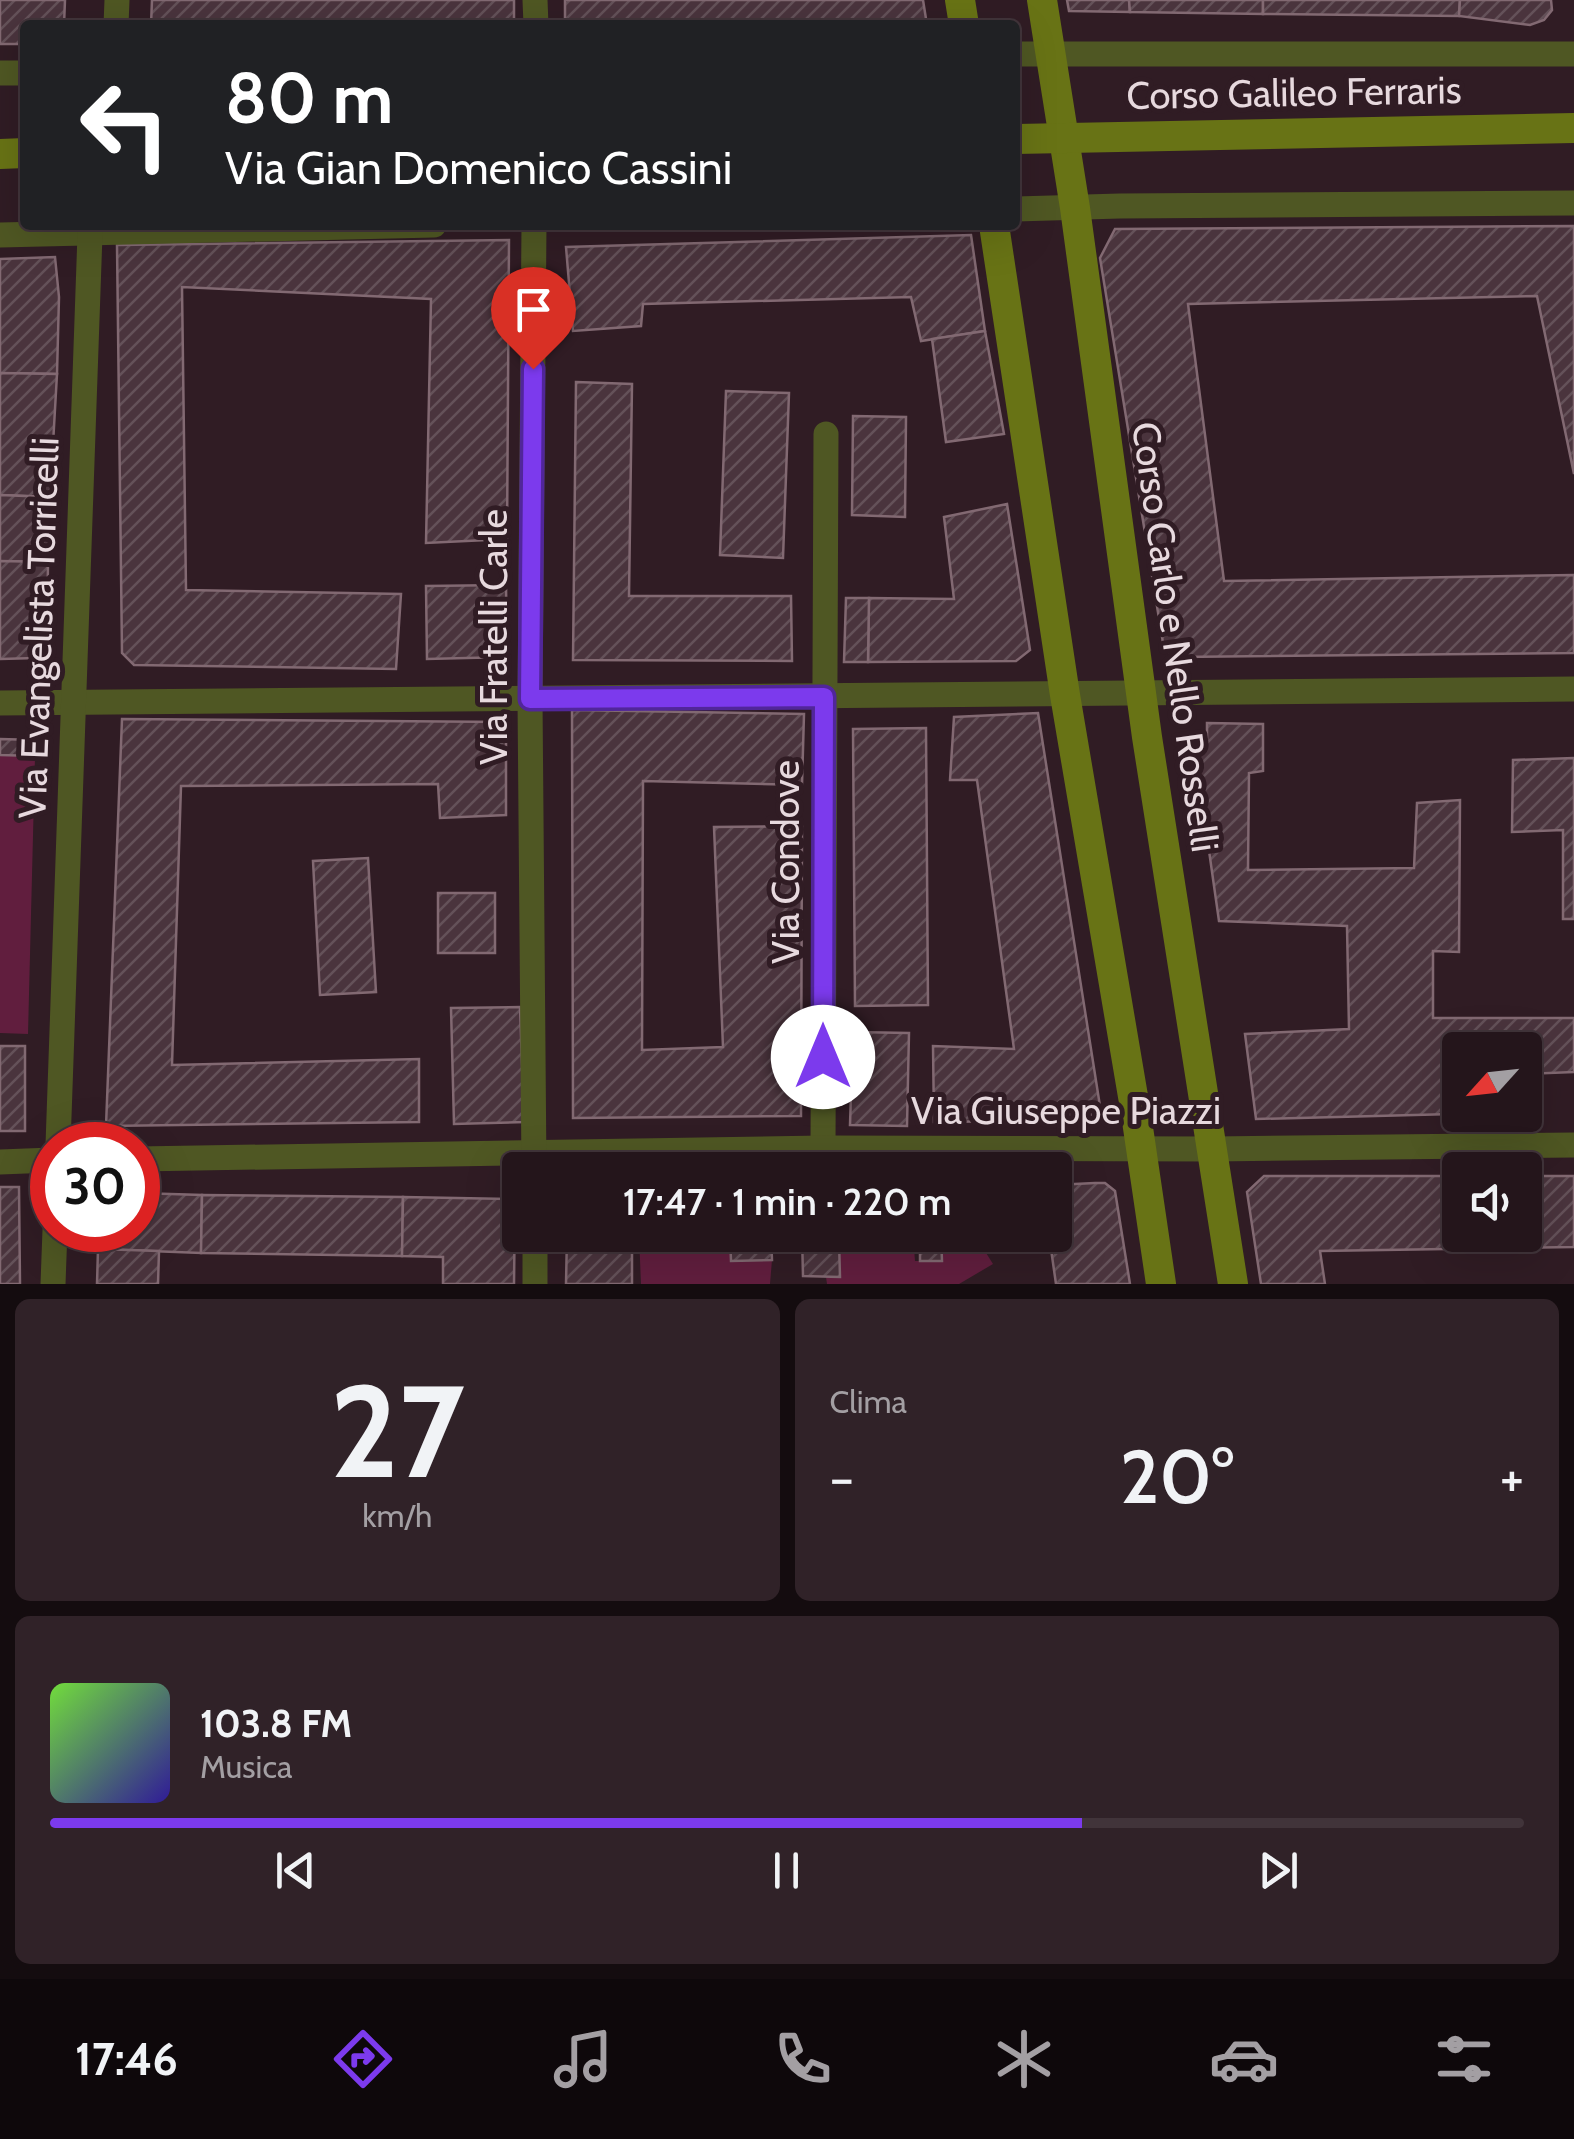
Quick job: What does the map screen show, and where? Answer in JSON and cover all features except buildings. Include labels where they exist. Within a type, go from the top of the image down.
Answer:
[{"type":"street","name":"Corso Carlo e Nello Rosselli","points":[[1042,0],[1065,137],[1141,694],[1233,1284]]},
{"type":"street","name":"Corso Galileo Ferraris","points":[[1020,54],[1574,54]]},
{"type":"street","name":"Corso Galileo Ferraris","points":[[1020,139],[1574,128]]},
{"type":"street","points":[[1020,210],[1574,203]]},
{"type":"street","points":[[0,234],[243,230]]},
{"type":"street","name":"Via Fratelli Carle","points":[[534,230],[530,699],[534,1152]]},
{"type":"street","points":[[995,230],[1065,695],[1161,1284]]},
{"type":"street","name":"Via Evangelista Torricelli","points":[[59,1122],[90,234]]},
{"type":"street","name":"Via Condove","points":[[823,1148],[826,434]]},
{"type":"street","points":[[0,704],[1574,689]]},
{"type":"street","name":"Via Giuseppe Piazzi","points":[[734,1152],[823,1148],[1574,1145]]},
{"type":"street","name":"Via Giuseppe Piazzi","points":[[160,1160],[502,1161]]},
{"type":"street","points":[[0,1162],[30,1161]]},
{"type":"street","points":[[53,1284],[54,1252]]},
{"type":"street","points":[[535,1252],[535,1284]]},
{"type":"shaded area","points":[[0,755],[35,756],[28,1034],[0,1033]]},
{"type":"shaded area","points":[[640,1252],[731,1252],[732,1261],[772,1260],[770,1284],[641,1284]]},
{"type":"shaded area","points":[[839,1252],[914,1252],[915,1261],[942,1261],[942,1252],[986,1252],[993,1264],[959,1284],[827,1284],[826,1277],[840,1276]]},
{"type":"route","points":[[533,369],[530,699],[824,697],[823,1057]]}]
